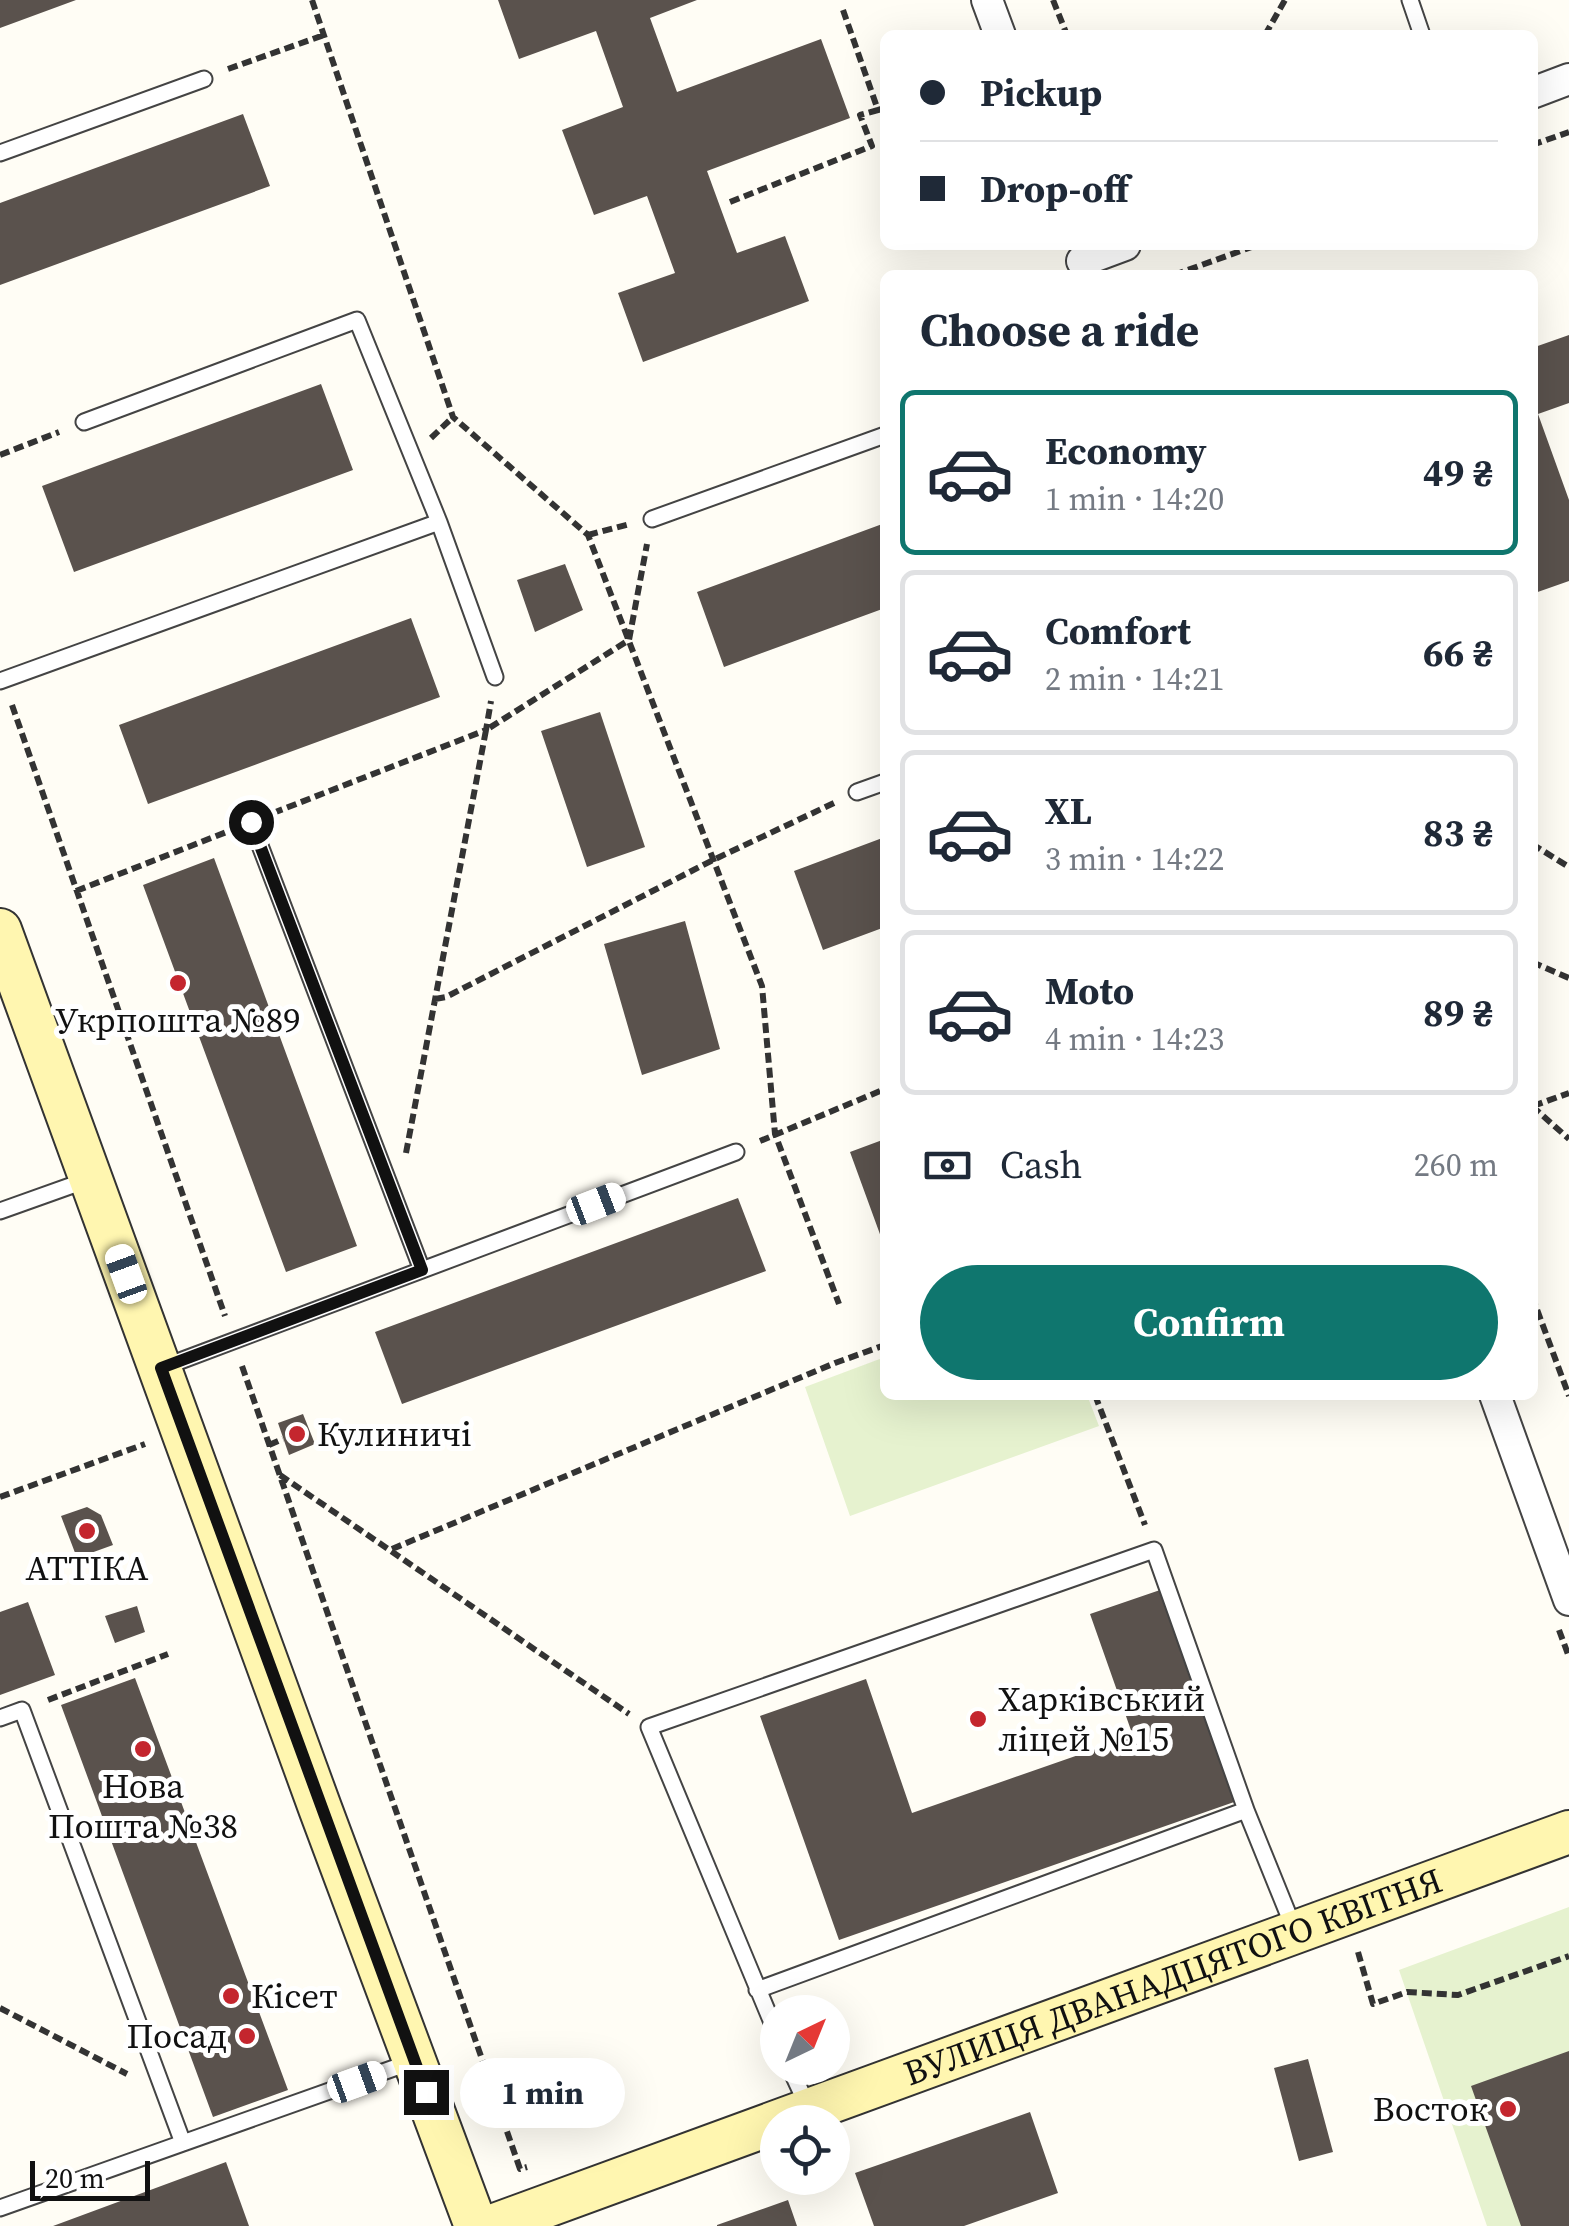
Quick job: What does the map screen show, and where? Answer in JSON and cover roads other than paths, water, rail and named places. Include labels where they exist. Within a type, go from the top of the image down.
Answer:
[{"type":"main road","points":[[0,930],[18,1000],[91,1178],[476,2226]]},
{"type":"main road","name":"ВУЛИЦЯ ДВАНАДЦЯТОГО КВІТНЯ","points":[[826,2105],[1569,1832]]},
{"type":"main road","name":"ВУЛИЦЯ ДВАНАДЦЯТОГО КВІТНЯ","points":[[492,2226],[760,2129]]},
{"type":"street","points":[[987,0],[998,30]]},
{"type":"street","points":[[1538,91],[1569,79]]},
{"type":"street","points":[[1082,260],[1111,250]]},
{"type":"street","points":[[1496,1400],[1569,1600]]},
{"type":"lane","points":[[1410,0],[1420,30]]},
{"type":"lane","points":[[0,153],[204,79]]},
{"type":"lane","points":[[84,422],[357,320],[495,677]]},
{"type":"lane","points":[[652,519],[880,436]]},
{"type":"lane","points":[[2,681],[438,522]]},
{"type":"lane","points":[[858,792],[880,784]]},
{"type":"lane","points":[[251,822],[422,1270]]},
{"type":"lane","points":[[161,1368],[736,1152]]},
{"type":"lane","points":[[0,1211],[91,1178]]},
{"type":"lane","points":[[760,1995],[648,1727],[1154,1550],[1246,1810],[1295,1933]]},
{"type":"lane","points":[[0,1718],[22,1710],[183,2143]]},
{"type":"lane","points":[[758,1990],[1246,1810]]},
{"type":"lane","points":[[0,2208],[415,2061]]},
{"type":"place","name":"Укрпошта №89","points":[[178,983]]},
{"type":"place","name":"Кулиничі","points":[[297,1434]]},
{"type":"place","name":"АТТІКА","points":[[87,1531]]},
{"type":"place","name":"Харківський ліцей №15","points":[[978,1719]]},
{"type":"place","name":"Нова Пошта №38","points":[[143,1749]]},
{"type":"place","name":"Кісет","points":[[231,1996]]},
{"type":"place","name":"Посад","points":[[247,2036]]},
{"type":"place","name":"Восток","points":[[1508,2109]]}]
